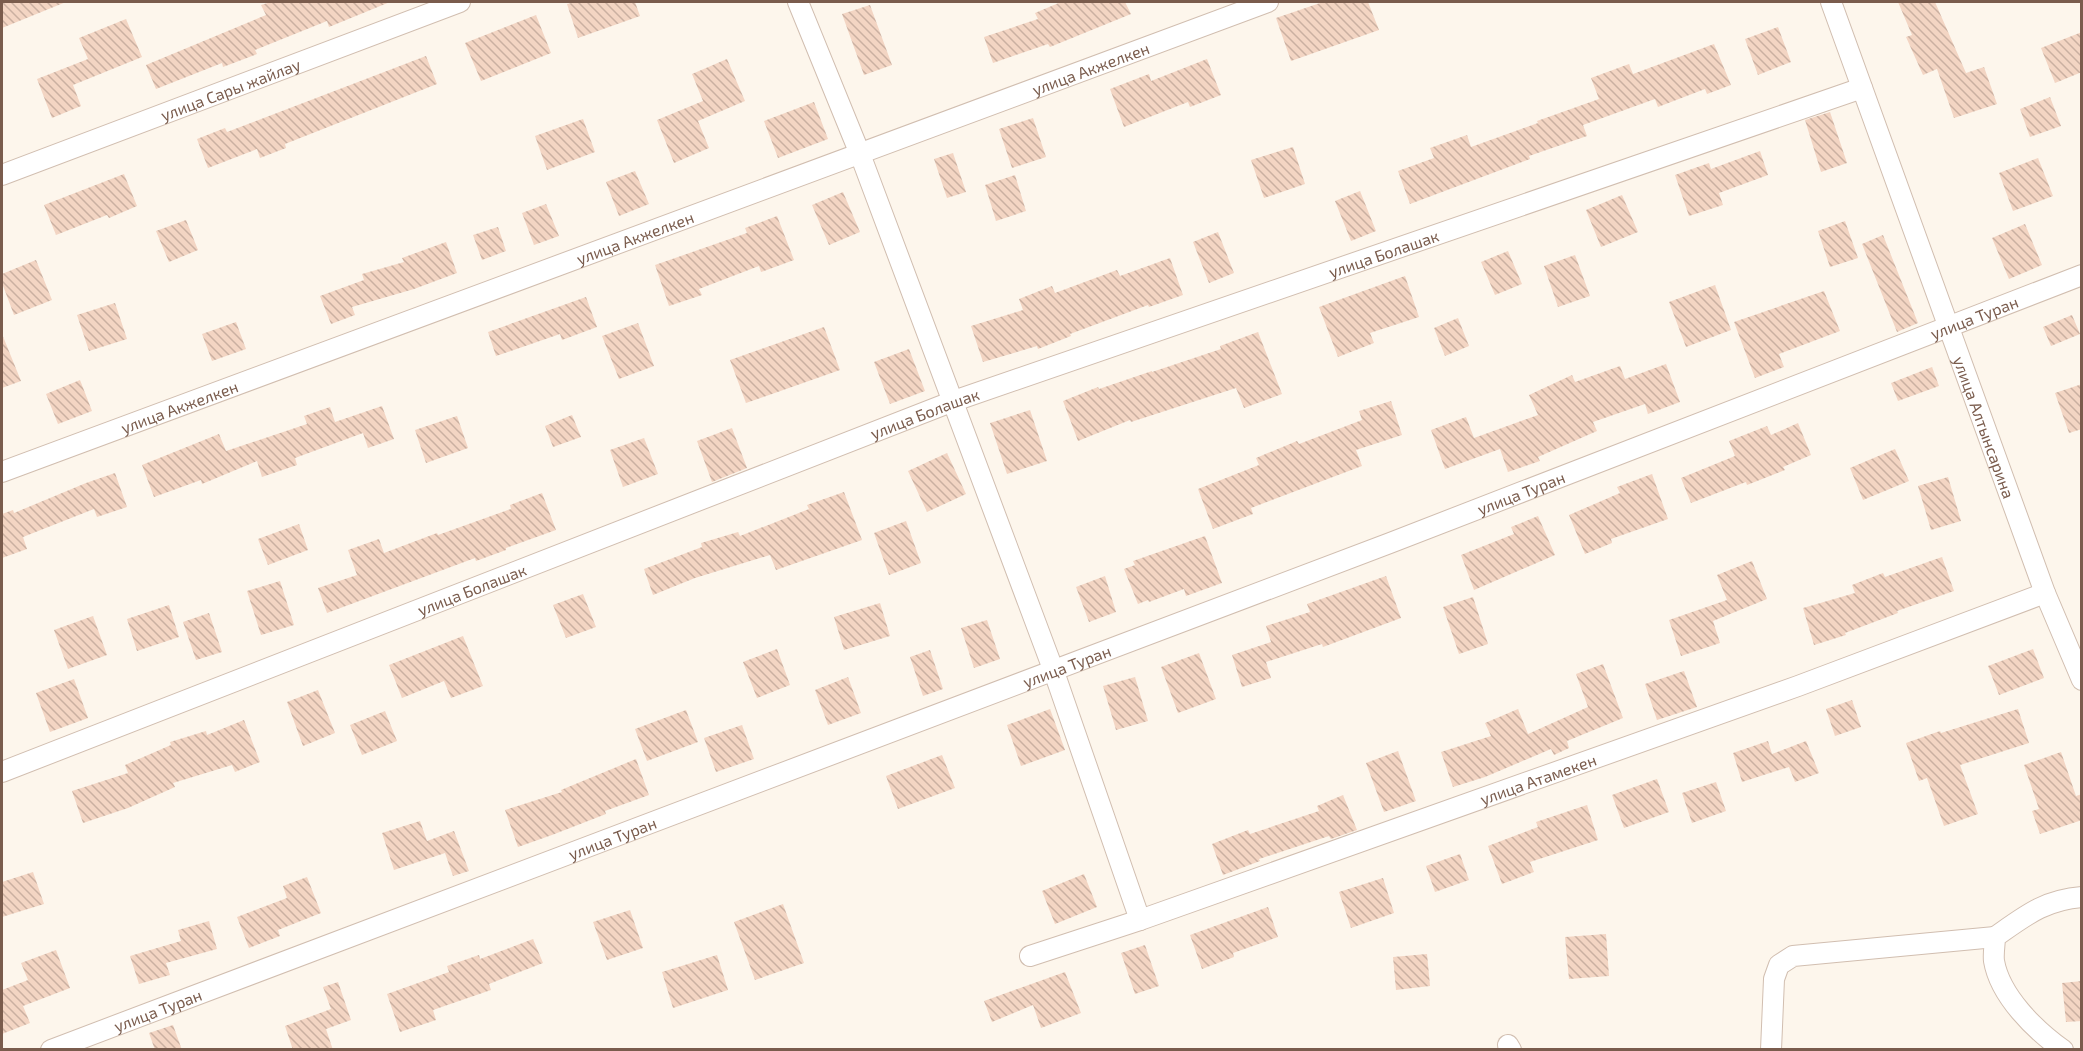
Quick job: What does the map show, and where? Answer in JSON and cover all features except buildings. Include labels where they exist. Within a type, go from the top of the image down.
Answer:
[{"type":"street","name":"улица Сары жайлау","points":[[2,175],[460,2]]},
{"type":"street","points":[[798,2],[860,154],[951,402],[1053,669],[1140,920]]},
{"type":"street","name":"улица Акжелкен","points":[[2,472],[1268,2]]},
{"type":"street","name":"улица Алтынсарина","points":[[1831,2],[2045,592],[2082,680]]},
{"type":"street","name":"улица Болашак","points":[[2,772],[951,402],[1862,88]]},
{"type":"street","name":"улица Туран","points":[[51,1050],[1390,543],[2082,275]]},
{"type":"street","name":"улица Атамекен","points":[[1030,956],[1140,920],[1798,686],[2045,592]]},
{"type":"street","points":[[1771,1050],[1774,979],[1779,965],[1793,956],[1995,937],[2031,912],[2053,901],[2082,897]]},
{"type":"street","points":[[1995,937],[1994,961],[2002,983],[2020,1012],[2063,1050]]}]
